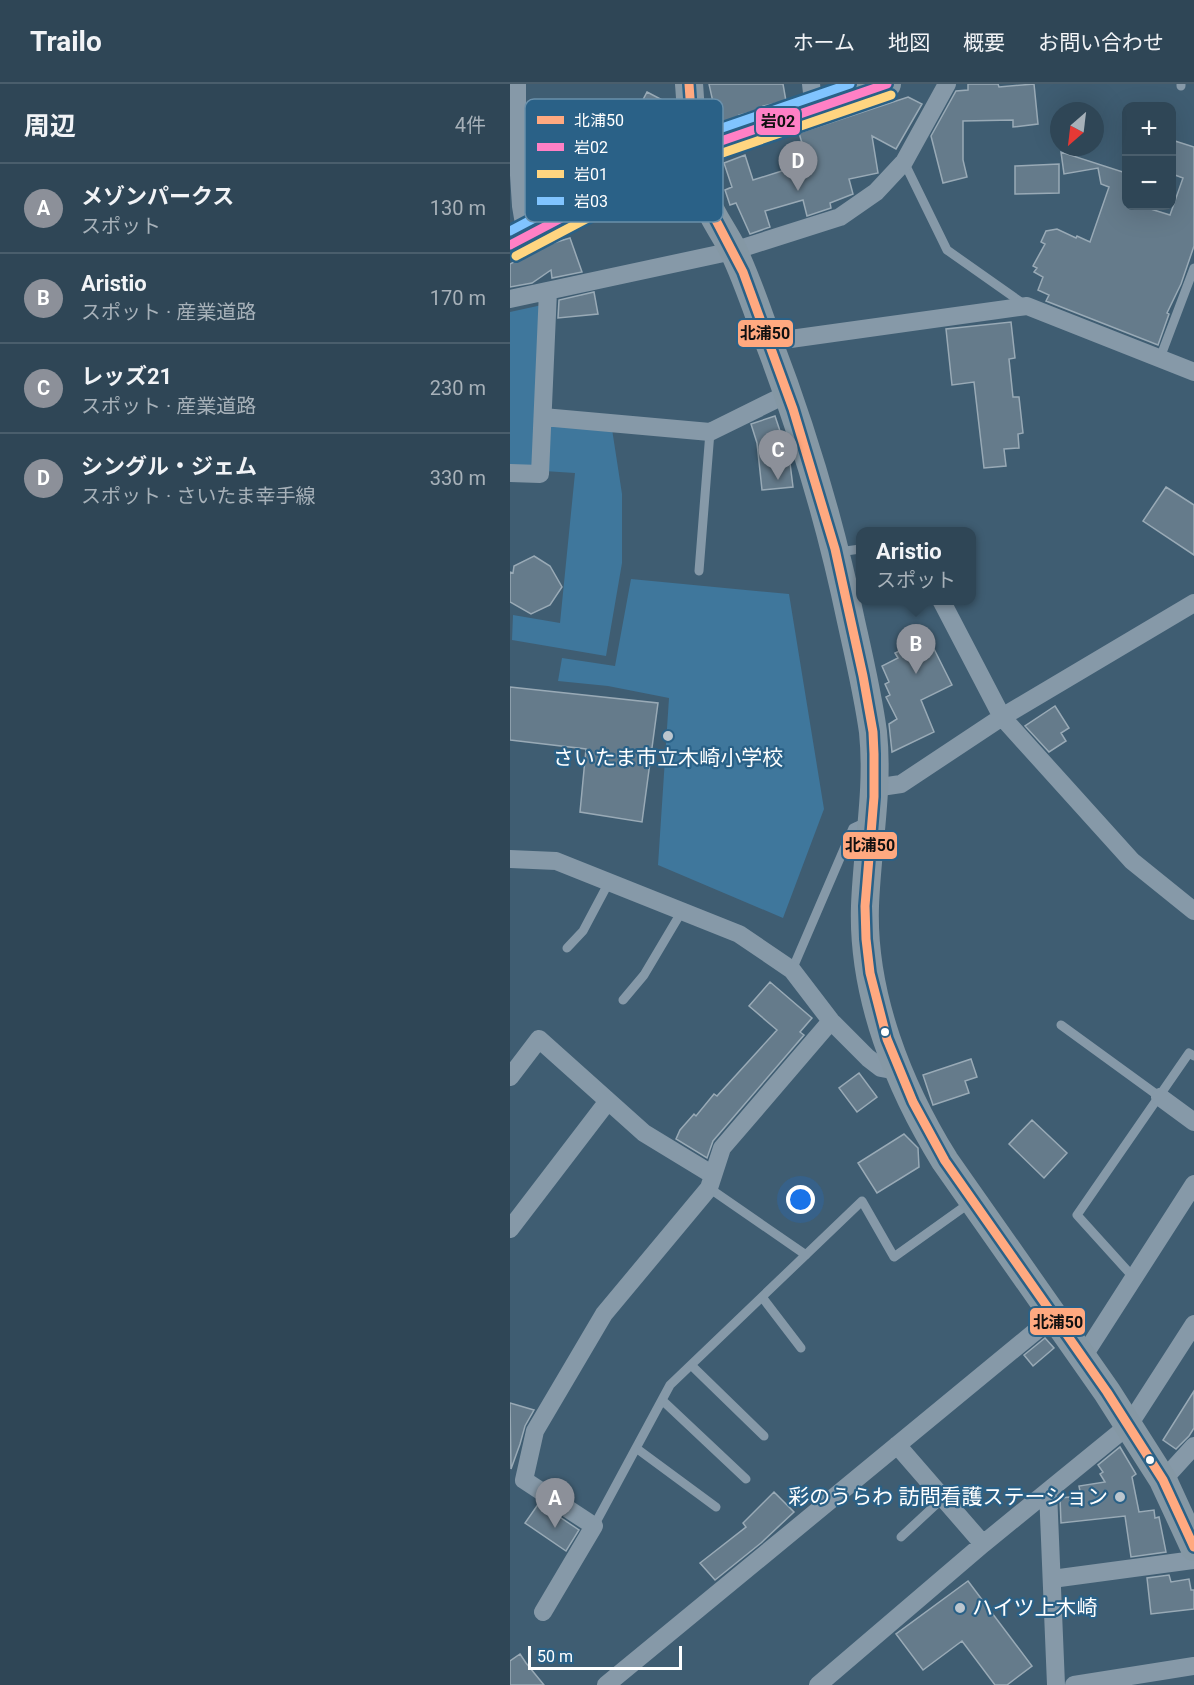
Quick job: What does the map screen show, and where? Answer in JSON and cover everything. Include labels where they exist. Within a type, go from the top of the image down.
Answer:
[{"type":"main road","points":[[689,84],[690,99]]},
{"type":"main road","points":[[723,137],[812,97],[872,87]]},
{"type":"main road","points":[[521,239],[553,222]]},
{"type":"main road","points":[[717,222],[733,251],[769,342],[819,491],[849,551],[860,658],[875,756],[865,910],[868,953],[874,992],[897,1071],[924,1127],[1083,1357],[1163,1479],[1194,1547]]},
{"type":"street","points":[[516,84],[513,145],[523,218],[521,239]]},
{"type":"street","points":[[510,299],[733,251],[840,217],[876,192],[904,162],[947,84]]},
{"type":"street","points":[[510,473],[540,474],[548,291]]},
{"type":"street","points":[[769,342],[1027,306],[1194,372]]},
{"type":"street","points":[[543,417],[710,432],[787,394]]},
{"type":"street","points":[[874,788],[901,784],[1002,717],[1194,603]]},
{"type":"street","points":[[943,605],[1002,717],[1132,861],[1194,911]]},
{"type":"street","points":[[510,859],[556,861],[739,934],[792,970],[831,1021],[881,1068],[897,1071]]},
{"type":"street","points":[[543,1612],[594,1526],[524,1480],[535,1431],[604,1314],[711,1181],[722,1148],[831,1021]]},
{"type":"street","points":[[511,1075],[539,1039],[644,1132],[711,1181]]},
{"type":"street","points":[[1160,1097],[1194,1122]]},
{"type":"street","points":[[510,1229],[608,1101]]},
{"type":"street","points":[[1083,1357],[1194,1184]]},
{"type":"street","points":[[606,1685],[1054,1316]]},
{"type":"street","points":[[818,1685],[983,1544],[1129,1425],[1194,1324]]},
{"type":"street","points":[[897,1445],[983,1544]]},
{"type":"street","points":[[1163,1479],[1194,1446]]},
{"type":"street","points":[[1048,1491],[1052,1579],[1052,1682]]},
{"type":"street","points":[[1052,1579],[1194,1560]]},
{"type":"street","points":[[1074,1685],[1194,1666]]},
{"type":"lane","points":[[904,162],[947,250],[1027,306]]},
{"type":"lane","points":[[1160,358],[1194,268]]},
{"type":"lane","points":[[699,571],[710,432]]},
{"type":"lane","points":[[792,970],[853,828],[872,819]]},
{"type":"lane","points":[[567,948],[583,931],[609,882]]},
{"type":"lane","points":[[623,1000],[644,975],[682,911]]},
{"type":"lane","points":[[1061,1025],[1160,1097]]},
{"type":"lane","points":[[1134,1278],[1077,1215],[1192,1052]]},
{"type":"lane","points":[[711,1181],[806,1255]]},
{"type":"lane","points":[[594,1526],[670,1385],[862,1201],[894,1257],[973,1201]]},
{"type":"lane","points":[[762,1297],[801,1348]]},
{"type":"lane","points":[[691,1365],[764,1436]]},
{"type":"lane","points":[[662,1400],[746,1479]]},
{"type":"lane","points":[[636,1448],[716,1507]]},
{"type":"lane","points":[[901,1537],[943,1498]]},
{"type":"shaded area","points":[[542,305],[534,470],[510,468],[510,312]]},
{"type":"shaded area","points":[[547,426],[612,429],[622,494],[622,563],[606,656],[512,640],[513,615],[560,623],[575,473],[544,471]]},
{"type":"shaded area","points":[[631,579],[789,594],[824,809],[783,918],[658,865],[669,698],[608,686],[558,681],[562,658],[615,666]]},
{"type":"building","points":[[709,84],[783,84],[786,101],[763,106],[763,109],[739,115],[723,123],[723,99],[712,99]]},
{"type":"building","points":[[968,84],[998,84],[999,87],[1034,84],[1038,124],[1013,127],[1013,120],[963,121],[963,160],[967,177],[943,183],[931,136],[956,91],[968,90]]},
{"type":"building","points":[[647,92],[660,99],[643,99]]},
{"type":"building","points":[[908,97],[922,104],[896,149],[872,136],[878,173],[849,179],[853,194],[830,203],[831,208],[807,216],[803,200],[765,211],[770,227],[750,234],[736,203],[730,205],[725,190],[732,187],[724,163],[745,155],[753,180],[785,170],[782,161],[789,159],[785,149],[802,143],[799,133]]},
{"type":"building","points":[[1176,141],[1194,147],[1194,246],[1181,284],[1167,313],[1169,314],[1158,345],[1046,301],[1049,295],[1038,290],[1043,277],[1034,272],[1037,268],[1033,266],[1045,244],[1041,242],[1046,231],[1057,229],[1090,242],[1109,187],[1101,184],[1098,168],[1064,174],[1062,156],[1073,156],[1122,172],[1122,210],[1154,210],[1170,215],[1172,210],[1176,210],[1176,198],[1183,178],[1176,175]]},
{"type":"building","points":[[1059,164],[1059,193],[1015,194],[1015,166]]},
{"type":"building","points":[[570,238],[582,272],[552,278],[551,270],[532,283],[510,287],[510,264],[543,246]]},
{"type":"building","points":[[594,292],[598,314],[558,318],[559,300]]},
{"type":"building","points":[[1011,322],[1015,358],[1009,359],[1013,397],[1019,397],[1023,433],[1018,434],[1019,448],[1004,449],[1006,466],[984,468],[974,382],[952,385],[946,329]]},
{"type":"building","points":[[775,416],[789,455],[793,487],[762,490],[757,443],[751,424]]},
{"type":"building","points":[[1166,487],[1194,505],[1194,555],[1143,521]]},
{"type":"building","points":[[534,556],[550,566],[562,587],[550,605],[531,614],[510,602],[510,572],[513,573],[514,566]]},
{"type":"building","points":[[928,637],[952,685],[921,700],[934,732],[892,752],[889,724],[897,719],[886,697],[890,695],[885,684],[889,682],[882,666],[898,658],[895,653]]},
{"type":"building","points":[[510,687],[658,703],[642,822],[580,812],[586,749],[510,740]]},
{"type":"building","points":[[1055,706],[1069,728],[1061,733],[1066,741],[1049,752],[1025,726]]},
{"type":"building","points":[[770,982],[812,1018],[800,1032],[804,1035],[713,1141],[707,1158],[676,1139],[680,1130],[694,1114],[696,1116],[714,1094],[717,1096],[777,1030],[749,1006]]},
{"type":"building","points":[[971,1059],[977,1077],[965,1081],[969,1093],[933,1105],[923,1075]]},
{"type":"building","points":[[859,1073],[877,1097],[857,1112],[839,1088]]},
{"type":"building","points":[[1032,1120],[1067,1153],[1044,1178],[1009,1144]]},
{"type":"building","points":[[904,1134],[918,1148],[919,1167],[877,1193],[858,1163]]},
{"type":"building","points":[[1045,1338],[1054,1348],[1033,1366],[1024,1355]]},
{"type":"building","points":[[1194,1391],[1194,1428],[1176,1449],[1163,1440]]},
{"type":"building","points":[[510,1403],[534,1410],[525,1426],[511,1469]]},
{"type":"building","points":[[1120,1447],[1136,1474],[1132,1477],[1139,1512],[1154,1510],[1155,1518],[1159,1517],[1166,1552],[1131,1557],[1125,1516],[1061,1523],[1060,1498],[1081,1496],[1079,1486],[1105,1482],[1100,1474],[1103,1472],[1098,1465]]},
{"type":"building","points":[[774,1492],[794,1512],[761,1543],[715,1580],[700,1563],[746,1527],[743,1523]]},
{"type":"building","points":[[539,1503],[579,1530],[566,1551],[525,1523]]},
{"type":"building","points":[[1169,1575],[1171,1582],[1189,1579],[1191,1590],[1194,1590],[1194,1609],[1151,1614],[1147,1578]]},
{"type":"building","name":"ハイツ上木崎","points":[[968,1581],[1032,1666],[1007,1685],[995,1685],[962,1641],[923,1670],[896,1634]]},
{"type":"building","points":[[520,1654],[544,1685],[510,1685],[510,1661]]},
{"type":"transit line","name":"北浦50","points":[[689,84],[690,99]]},
{"type":"transit line","name":"岩03","points":[[723,128],[850,84]]},
{"type":"transit line","name":"岩02","points":[[723,140],[887,84]]},
{"type":"transit line","name":"岩01","points":[[723,153],[891,95]]},
{"type":"transit line","name":"岩03","points":[[510,231],[527,222]]},
{"type":"transit line","name":"岩02","points":[[510,245],[554,222]]},
{"type":"transit line","name":"岩01","points":[[516,256],[580,222]]},
{"type":"transit line","name":"北浦50","points":[[717,222],[743,272],[793,409],[835,549],[863,676],[873,732],[874,754],[874,797],[865,906],[866,939],[870,973],[887,1039],[913,1102],[945,1161],[1107,1392],[1163,1480],[1194,1547]]},
{"type":"place","name":"シングル・ジェム","points":[[798,191]]},
{"type":"place","name":"レッズ21","points":[[778,480]]},
{"type":"place","name":"Aristio","points":[[916,674]]},
{"type":"place","name":"さいたま市立木崎小学校","points":[[668,736]]},
{"type":"place","name":"彩のうらわ 訪問看護ステーション","points":[[1120,1497]]},
{"type":"place","name":"メゾンパークス","points":[[555,1528]]},
{"type":"place","name":"ハイツ上木崎","points":[[960,1608]]}]
